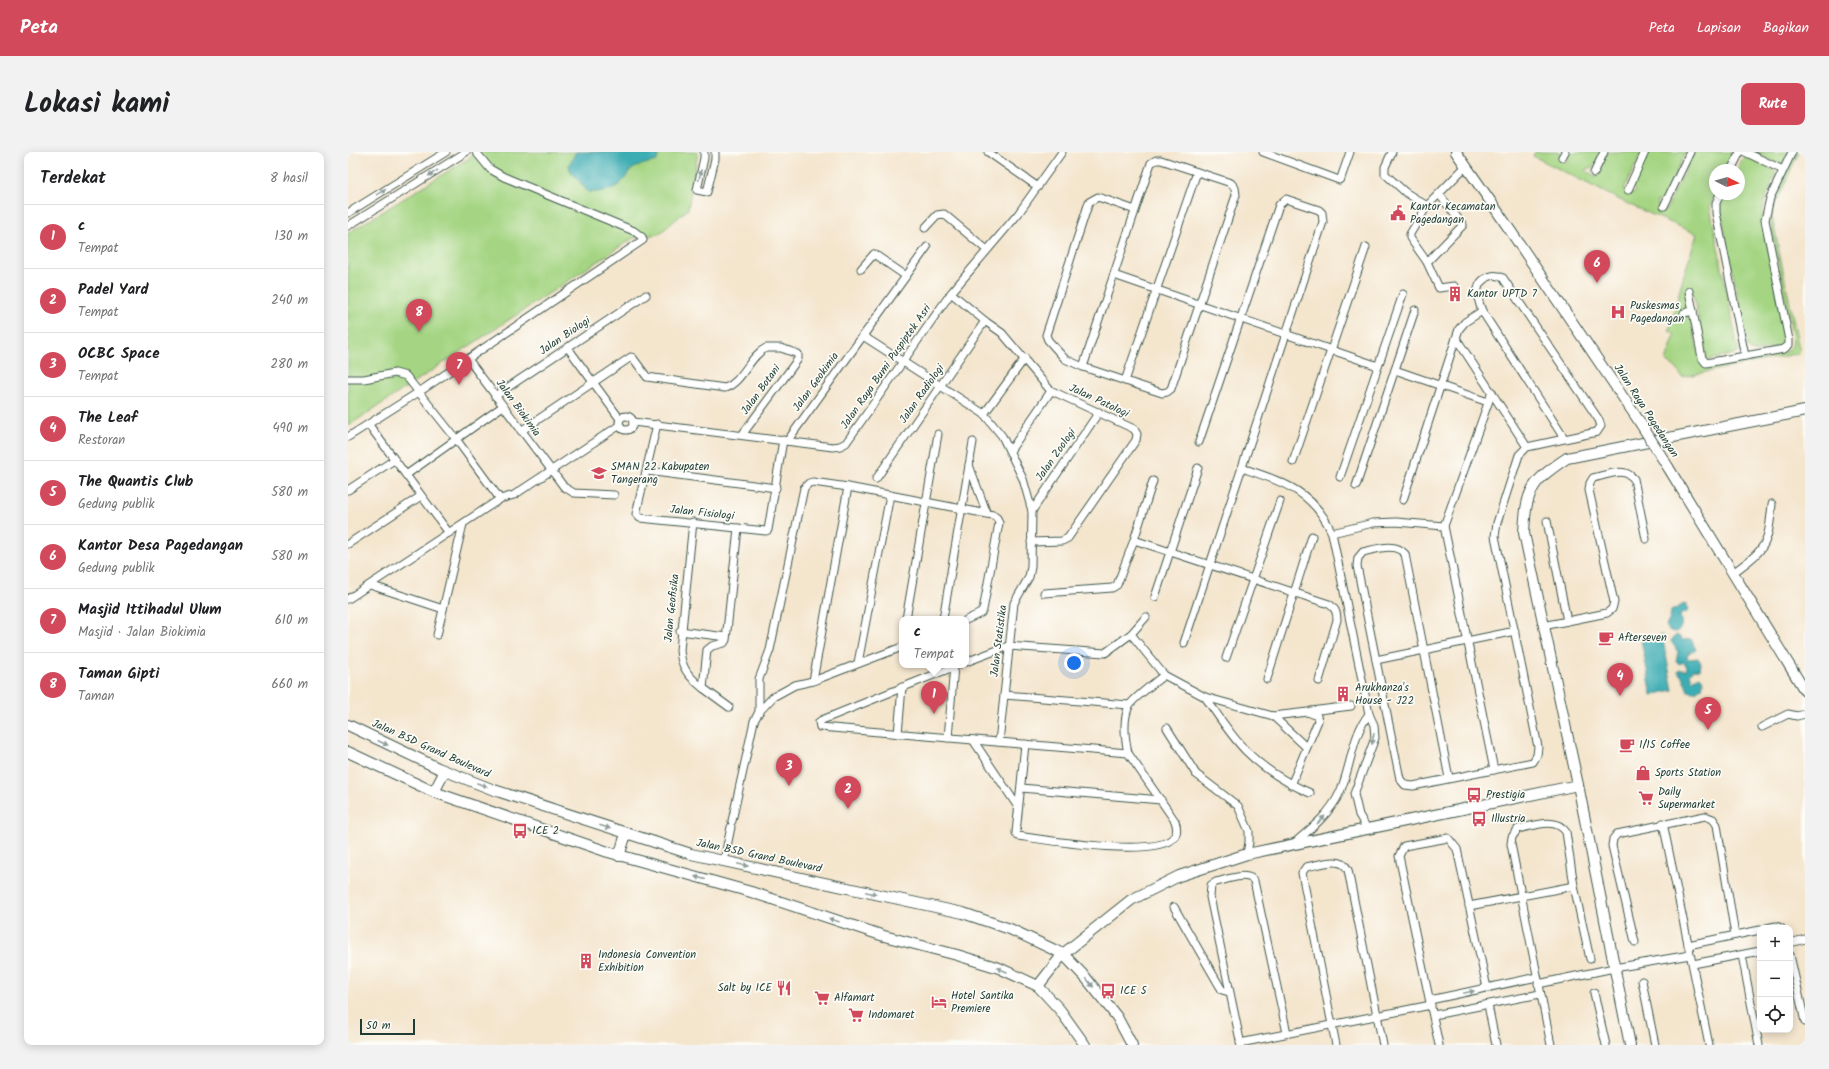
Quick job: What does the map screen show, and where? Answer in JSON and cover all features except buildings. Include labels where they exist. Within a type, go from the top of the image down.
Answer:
[{"type":"street","points":[[348,213],[446,152]]},
{"type":"street","points":[[348,226],[466,152]]},
{"type":"street","points":[[348,437],[369,425],[643,242],[644,239],[634,231],[504,177],[490,169],[476,152]]},
{"type":"street","points":[[704,152],[697,190],[707,192],[714,159],[714,152]]},
{"type":"street","points":[[988,152],[1038,186]]},
{"type":"street","points":[[998,159],[1003,152]]},
{"type":"street","name":"Jalan Raya Bumi Puspiptek Asri","points":[[348,599],[500,499],[514,495],[627,416],[631,418],[633,422],[833,447],[846,443],[951,293],[1038,186],[1062,152]]},
{"type":"street","points":[[1263,152],[1339,180],[1350,152]]},
{"type":"street","points":[[1392,152],[1385,167],[1385,174],[1405,192],[1427,206]]},
{"type":"street","name":"Jalan Raya Pagedangan","points":[[1456,152],[1639,421],[1805,691]]},
{"type":"street","points":[[1594,173],[1604,152]]},
{"type":"street","points":[[1628,190],[1645,152]]},
{"type":"street","points":[[1664,206],[1690,152]]},
{"type":"street","points":[[1734,164],[1740,152]]},
{"type":"street","points":[[1745,152],[1783,170]]},
{"type":"street","points":[[1689,291],[1702,358],[1706,363],[1784,349],[1789,342],[1766,220],[1770,198],[1792,152]]},
{"type":"street","points":[[1083,367],[1151,163],[1156,160],[1197,172],[1231,183],[1235,188],[1236,195],[1169,391],[1162,393],[1083,367],[1065,359],[1048,340],[1046,335],[1089,202],[1098,197],[1135,210]]},
{"type":"street","points":[[1454,286],[1439,288],[1427,262],[1410,238],[1410,234],[1427,206],[1466,166]]},
{"type":"street","points":[[1125,381],[1197,172]]},
{"type":"street","points":[[1427,262],[1463,225],[1439,194]]},
{"type":"street","points":[[1184,643],[1323,222],[1322,213],[1319,210],[1286,199],[1279,205],[1199,442]]},
{"type":"street","points":[[1717,200],[1716,213],[1745,356]]},
{"type":"street","points":[[925,228],[937,215],[944,214],[987,250]]},
{"type":"street","points":[[1293,462],[1366,247]]},
{"type":"street","name":"Jalan Geokimia","points":[[785,440],[863,336],[926,248]]},
{"type":"street","points":[[861,268],[874,254],[906,276]]},
{"type":"street","points":[[1449,778],[1405,554],[1402,550],[1393,547],[1363,552],[1358,558],[1357,566],[1400,779],[1405,785],[1413,786],[1533,762],[1537,755],[1538,747],[1495,536],[1497,523],[1519,456],[1527,447],[1597,432],[1601,426],[1503,278],[1498,274],[1492,275],[1482,282],[1478,288],[1478,297],[1482,311],[1564,438]]},
{"type":"street","points":[[1114,275],[1378,366]]},
{"type":"street","name":"Jalan Patologi","points":[[951,293],[985,321],[1002,332],[1051,391],[1134,429],[1137,434],[1136,440],[1068,538],[1062,541],[1031,542]]},
{"type":"street","points":[[1340,477],[1403,294]]},
{"type":"street","name":"Jalan Biologi","points":[[495,396],[646,295]]},
{"type":"street","points":[[1356,486],[1415,310]]},
{"type":"street","points":[[1403,500],[1459,329],[1465,322],[1482,311]]},
{"type":"street","points":[[1684,313],[1693,311]]},
{"type":"street","name":"Jalan Radiologi","points":[[876,479],[985,321]]},
{"type":"street","points":[[863,336],[903,362]]},
{"type":"street","points":[[1456,338],[1527,447]]},
{"type":"street","points":[[568,348],[620,422]]},
{"type":"street","name":"Jalan Botani","points":[[594,384],[632,357],[645,376],[650,378],[726,388],[732,386],[751,362],[766,348],[777,348],[798,354],[798,359],[742,435]]},
{"type":"street","points":[[984,414],[1024,358]]},
{"type":"street","name":"Jalan Biokimia","points":[[468,359],[560,483],[572,492],[614,495]]},
{"type":"street","name":"Jalan Statistika","points":[[903,362],[984,414],[1002,436],[1010,451],[1023,479],[1032,511],[1029,577],[1014,603],[1008,646],[999,742]]},
{"type":"street","points":[[1395,370],[1488,402]]},
{"type":"street","points":[[348,379],[395,373],[406,376],[456,439],[500,499]]},
{"type":"street","points":[[521,431],[594,384]]},
{"type":"street","points":[[1010,451],[1051,391]]},
{"type":"street","points":[[1492,392],[1444,526],[1494,770]]},
{"type":"street","points":[[406,475],[503,406]]},
{"type":"street","points":[[1630,1045],[1578,785],[1524,533],[1525,506],[1535,482],[1549,469],[1566,458],[1805,411]]},
{"type":"street","name":"Jalan Zoologi","points":[[1032,511],[1099,412]]},
{"type":"street","name":"Jalan Raya Bumi Puspiptek Asri","points":[[620,422],[626,430],[630,429],[633,422]]},
{"type":"street","name":"Jalan Fisiologi","points":[[657,424],[647,471],[636,510],[636,516],[640,518],[693,522],[763,532],[768,530],[785,440]]},
{"type":"street","points":[[369,425],[449,533]]},
{"type":"street","points":[[907,616],[938,434]]},
{"type":"street","points":[[944,616],[973,442]]},
{"type":"street","points":[[348,490],[394,460]]},
{"type":"street","points":[[969,465],[987,514]]},
{"type":"street","points":[[1155,598],[1198,468]]},
{"type":"street","points":[[1242,468],[1287,484],[1298,490],[1320,511],[1332,533],[1369,714],[1374,725],[1375,738],[1354,794],[1359,815],[1368,830]]},
{"type":"street","points":[[647,471],[776,488]]},
{"type":"street","points":[[1543,626],[1607,613],[1612,609],[1614,602],[1590,490],[1590,483],[1593,478],[1624,471],[1629,473],[1634,479],[1646,539]]},
{"type":"street","points":[[1044,593],[1112,588],[1117,585],[1134,540],[1153,481]]},
{"type":"street","points":[[759,712],[759,679],[770,650],[804,488],[809,483],[813,482],[848,487],[987,514],[997,518],[999,523],[983,610],[981,613],[969,619]]},
{"type":"street","points":[[813,681],[848,487]]},
{"type":"street","points":[[858,664],[890,495]]},
{"type":"street","points":[[348,544],[422,496]]},
{"type":"street","points":[[1226,658],[1280,501]]},
{"type":"street","points":[[1733,573],[1754,558],[1764,546],[1769,532],[1772,504]]},
{"type":"street","points":[[1546,521],[1567,621]]},
{"type":"street","name":"Jalan Geofisika","points":[[693,522],[680,632],[681,660],[688,676],[729,707]]},
{"type":"street","points":[[1332,533],[1378,523],[1396,522],[1444,526]]},
{"type":"street","points":[[437,636],[463,524]]},
{"type":"street","points":[[703,688],[707,650],[712,646],[724,643],[726,637],[738,528]]},
{"type":"street","points":[[1267,679],[1312,536]]},
{"type":"street","points":[[1134,540],[1329,604],[1337,614],[1337,620],[1319,681]]},
{"type":"street","points":[[370,585],[443,609]]},
{"type":"street","points":[[969,661],[1008,646],[1105,653],[1131,634],[1146,617]]},
{"type":"street","points":[[1376,660],[1515,631]]},
{"type":"street","points":[[680,632],[726,637]]},
{"type":"street","points":[[1131,634],[1164,675],[1205,697],[1273,716],[1351,706]]},
{"type":"street","points":[[724,861],[750,732],[759,712],[779,693],[795,685],[813,681],[899,647]]},
{"type":"street","points":[[951,668],[822,720],[819,724],[823,728],[1128,752]]},
{"type":"street","points":[[948,738],[956,668]]},
{"type":"street","points":[[1025,744],[1016,833],[1018,836],[1056,842],[1149,847],[1169,842],[1176,833],[1175,821],[1128,752],[1126,742],[1129,705],[1164,675]]},
{"type":"street","points":[[898,734],[902,687]]},
{"type":"street","points":[[1004,695],[1129,705]]},
{"type":"street","points":[[1205,697],[1246,751],[1271,772],[1291,785],[1310,793]]},
{"type":"street","points":[[1291,785],[1318,720],[1315,713],[1308,712]]},
{"type":"street","points":[[1292,845],[1330,811],[1340,791],[1358,736],[1365,719],[1369,714]]},
{"type":"street","points":[[1762,727],[1788,714],[1797,716],[1805,714]]},
{"type":"street","points":[[1273,716],[1306,747]]},
{"type":"street","name":"Jalan BSD Grand Boulevard","points":[[348,725],[445,771],[494,790],[626,834],[691,854],[963,913],[1010,929],[1063,954],[1086,978],[1117,1017],[1132,1045]]},
{"type":"street","points":[[1167,728],[1196,774],[1238,806],[1249,831],[1247,854]]},
{"type":"street","points":[[973,740],[1018,808]]},
{"type":"street","points":[[348,752],[434,792],[619,856],[751,892],[884,936],[985,963],[1038,986],[1060,1010],[1085,1045]]},
{"type":"street","points":[[434,792],[445,771]]},
{"type":"street","points":[[1038,986],[1063,954],[1131,900],[1179,876],[1247,854],[1578,785]]},
{"type":"street","points":[[1021,788],[1162,800]]},
{"type":"street","points":[[1340,791],[1354,794]]},
{"type":"street","points":[[1635,942],[1612,846],[1613,839],[1617,834],[1663,823],[1705,816],[1713,819],[1717,825],[1735,935]]},
{"type":"street","points":[[1551,1045],[1511,844],[1512,837],[1518,829],[1554,822],[1561,825],[1566,832],[1574,886],[1590,959]]},
{"type":"street","points":[[1663,823],[1709,1045]]},
{"type":"street","points":[[619,856],[626,834]]},
{"type":"street","points":[[1439,1045],[1434,1015],[1399,856],[1404,846],[1448,838],[1457,849],[1487,988]]},
{"type":"street","points":[[1336,1045],[1302,874],[1306,867],[1337,861],[1347,866],[1383,1045]]},
{"type":"street","points":[[1287,1033],[1256,886],[1252,878],[1246,876],[1216,882],[1212,885],[1210,891],[1229,992],[1241,1044],[1287,1033],[1378,1016],[1487,988],[1690,955]]},
{"type":"street","points":[[1469,906],[1574,886]]},
{"type":"street","points":[[1174,907],[1219,986],[1222,990],[1229,992]]},
{"type":"street","points":[[1688,945],[1757,931]]},
{"type":"street","points":[[1793,942],[1805,939]]},
{"type":"street","points":[[1692,964],[1757,952]]},
{"type":"street","points":[[1742,955],[1759,1045]]},
{"type":"street","points":[[1792,961],[1802,996],[1805,1022]]},
{"type":"street","points":[[1642,981],[1655,1045]]},
{"type":"street","points":[[1594,993],[1606,1045]]},
{"type":"street","points":[[1434,1015],[1540,994]]},
{"type":"street","points":[[1488,1005],[1496,1045]]},
{"type":"green space","points":[[479,152],[698,152],[688,209],[659,234],[633,238],[348,426],[348,233]]},
{"type":"green space","points":[[1535,152],[1561,152],[1558,158],[1567,162],[1569,159],[1566,156],[1567,152],[1601,152],[1593,168],[1588,168],[1586,171],[1596,176],[1608,152],[1642,152],[1624,189],[1633,194],[1635,191],[1632,187],[1649,152],[1686,152],[1662,201],[1657,201],[1656,204],[1666,210],[1694,152],[1733,152],[1728,164],[1709,164],[1709,200],[1713,200],[1710,207],[1738,353],[1709,360],[1706,358],[1692,288],[1685,290],[1688,306],[1682,311],[1683,316],[1688,316],[1691,319],[1700,360],[1704,365],[1710,367],[1785,352],[1792,346],[1793,340],[1769,217],[1773,199],[1796,152],[1799,152],[1774,207],[1772,217],[1800,353],[1682,377],[1677,369],[1666,361],[1675,335],[1669,331],[1683,278],[1697,234],[1630,205],[1533,156]]},
{"type":"green space","points":[[1753,152],[1788,152],[1783,162],[1778,164]]},
{"type":"green space","points":[[1747,157],[1774,170],[1776,173],[1764,202],[1762,218],[1786,340],[1782,346],[1753,352],[1748,348],[1720,207],[1723,200],[1745,200],[1745,164],[1740,164],[1742,159]]},
{"type":"water","points":[[576,152],[659,152],[657,161],[636,167],[629,172],[623,181],[616,187],[602,191],[588,192],[570,170],[569,165]]},
{"type":"water","points":[[1684,604],[1687,605],[1689,609],[1686,613],[1681,614],[1680,616],[1681,627],[1676,632],[1670,631],[1666,626],[1670,618],[1671,611]]},
{"type":"water","points":[[1662,635],[1673,690],[1652,695],[1641,640]]},
{"type":"water","points":[[1677,635],[1683,640],[1691,639],[1696,650],[1688,653],[1687,658],[1698,658],[1701,663],[1700,670],[1694,669],[1690,674],[1692,680],[1700,676],[1703,681],[1702,688],[1695,692],[1688,691],[1683,678],[1678,672],[1679,670],[1686,670],[1687,667],[1684,662],[1679,664],[1676,661],[1678,652],[1671,641]]},
{"type":"place","name":"Kantor Kecamatan Pagedangan","points":[[1398,213]]},
{"type":"place","name":"Kantor Desa Pagedangan","points":[[1597,283]]},
{"type":"place","name":"Kantor UPTD 7","points":[[1455,294]]},
{"type":"place","name":"Puskesmas Pagedangan","points":[[1618,312]]},
{"type":"place","name":"Taman Gipti","points":[[419,332]]},
{"type":"place","name":"Masjid Ittihadul Ulum","points":[[459,385]]},
{"type":"place","name":"SMAN 22 Kabupaten Tangerang","points":[[599,473]]},
{"type":"place","name":"Afterseven","points":[[1606,638]]},
{"type":"place","name":"Arukhanza's House - J22","points":[[1343,694]]},
{"type":"place","name":"The Leaf","points":[[1620,696]]},
{"type":"place","name":"c","points":[[934,714]]},
{"type":"place","name":"The Quantis Club","points":[[1708,730]]},
{"type":"place","name":"1/15 Coffee","points":[[1627,745]]},
{"type":"place","name":"Sports Station","points":[[1643,773]]},
{"type":"place","name":"OCBC Space","points":[[789,786]]},
{"type":"place","name":"Prestigia","points":[[1474,795]]},
{"type":"place","name":"Daily Supermarket","points":[[1646,798]]},
{"type":"place","name":"Padel Yard","points":[[848,809]]},
{"type":"place","name":"Illustria","points":[[1479,819]]},
{"type":"place","name":"ICE 2","points":[[520,831]]},
{"type":"place","name":"Indonesia Convention Exhibition","points":[[586,961]]},
{"type":"place","name":"Salt by ICE","points":[[784,988]]},
{"type":"place","name":"ICE 5","points":[[1108,991]]},
{"type":"place","name":"Alfamart","points":[[822,998]]},
{"type":"place","name":"Hotel Santika Premiere","points":[[939,1002]]},
{"type":"place","name":"Indomaret","points":[[856,1015]]}]
